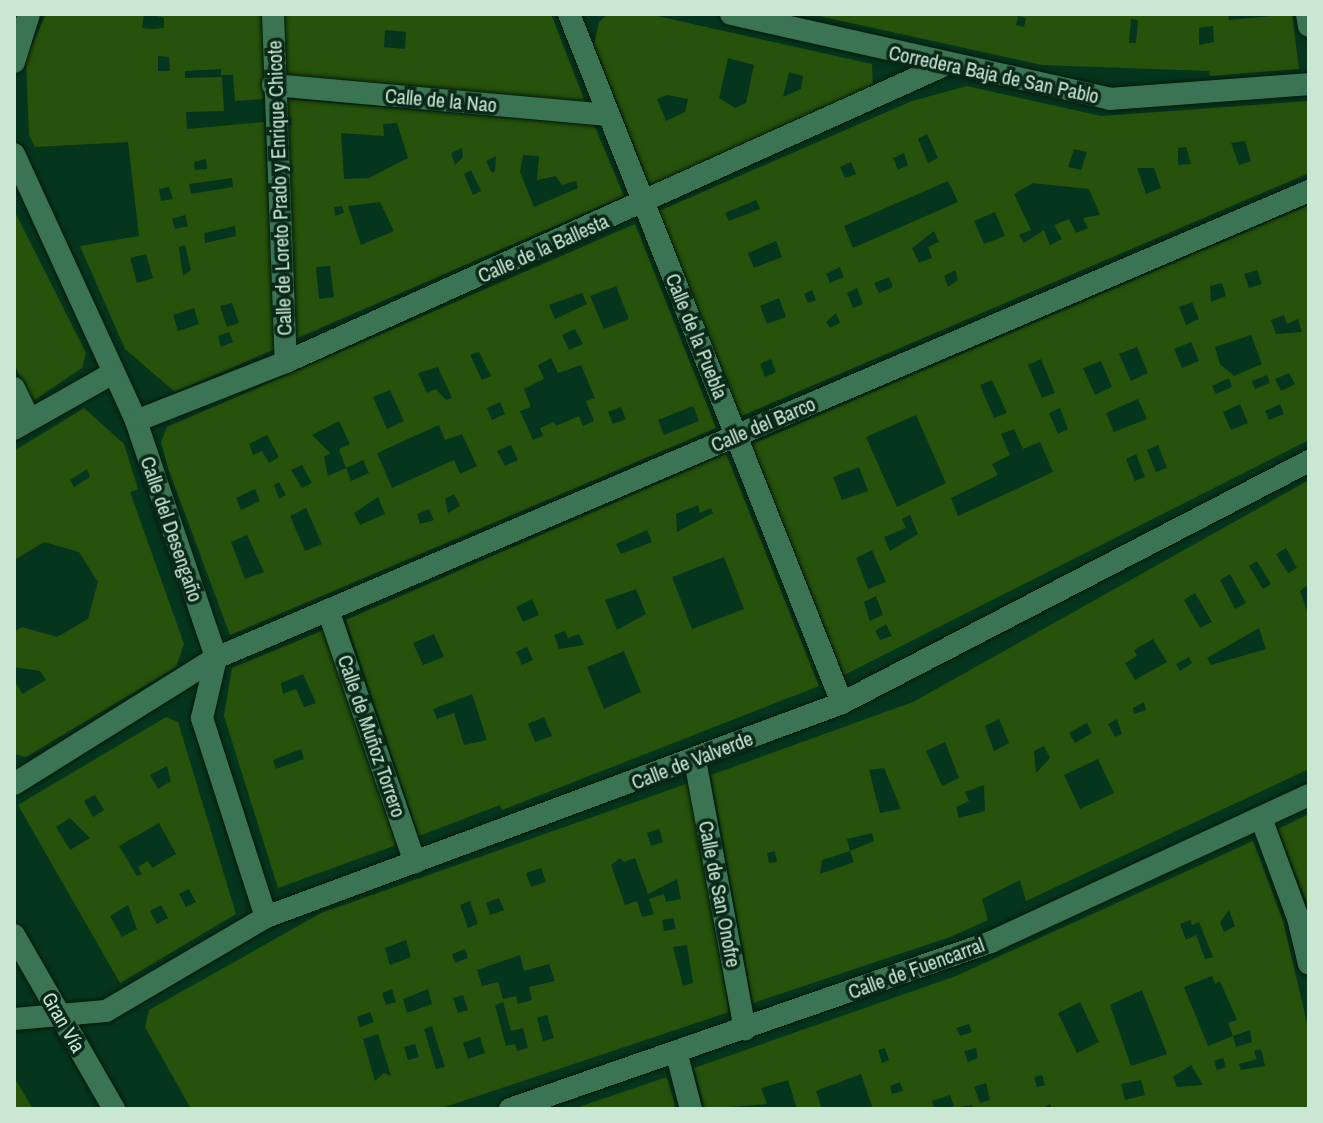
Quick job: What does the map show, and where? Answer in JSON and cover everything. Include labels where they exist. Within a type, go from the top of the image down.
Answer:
[{"type":"street","points":[[14,62],[29,14]]},
{"type":"street","name":"Calle de Loreto Prado y Enrique Chicote","points":[[273,14],[273,85],[286,362]]},
{"type":"street","name":"Calle de la Puebla","points":[[569,14],[842,703]]},
{"type":"street","name":"Corredera Baja de San Pablo","points":[[731,14],[945,65],[1110,99],[1309,84]]},
{"type":"street","points":[[1307,14],[1309,26]]},
{"type":"street","name":"Calle de la Ballesta","points":[[136,421],[286,362],[945,65]]},
{"type":"street","name":"Calle de la Nao","points":[[273,85],[609,115]]},
{"type":"street","name":"Calle del Desengaño","points":[[14,154],[136,421],[216,658]]},
{"type":"street","name":"Calle del Barco","points":[[14,784],[216,658],[1309,191]]},
{"type":"street","points":[[14,388],[22,424],[113,373]]},
{"type":"street","name":"Calle de Valverde","points":[[14,1019],[106,1011],[266,917],[842,703],[1309,461]]},
{"type":"street","name":"Calle de Muñoz Torrero","points":[[328,610],[415,862]]},
{"type":"street","points":[[216,658],[202,718],[266,917]]},
{"type":"street","name":"Calle de San Onofre","points":[[695,760],[745,1029]]},
{"type":"street","name":"Calle de Fuencarral","points":[[510,1109],[677,1055],[991,942],[1309,795]]},
{"type":"street","points":[[1261,818],[1298,918],[1309,964]]},
{"type":"street","name":"Gran Vía","points":[[14,935],[114,1109]]},
{"type":"street","points":[[677,1055],[691,1109]]},
{"type":"building","points":[[46,14],[144,14],[142,28],[152,29],[164,28],[164,18],[150,14],[270,14],[263,99],[235,101],[233,75],[221,75],[221,69],[185,71],[185,78],[222,77],[224,111],[186,112],[187,129],[264,122],[275,349],[175,392],[125,349],[80,246],[139,236],[128,142],[35,147],[29,135],[26,58]],"holes":[[[158,56],[169,57],[170,71],[158,71]],[[206,159],[207,169],[195,170],[194,162]],[[232,178],[233,187],[191,194],[189,184]],[[169,187],[173,199],[161,201],[159,189]],[[185,215],[188,226],[175,229],[172,219]],[[235,226],[236,236],[205,243],[204,233]],[[178,242],[179,247],[185,245],[191,270],[183,276]],[[146,254],[153,278],[137,283],[130,258]],[[232,303],[239,323],[227,327],[220,306]],[[194,308],[199,324],[178,331],[173,315]],[[229,332],[233,342],[221,347],[218,336]]]},
{"type":"building","points":[[283,14],[551,14],[585,102],[287,75]],"holes":[[[385,30],[406,32],[405,49],[384,47]]]},
{"type":"building","points":[[608,14],[648,14],[872,64],[873,88],[650,185],[594,45],[599,22]],"holes":[[[728,58],[754,65],[746,103],[735,108],[719,98]],[[789,72],[803,76],[801,89],[783,97]],[[667,95],[688,99],[685,112],[666,121],[657,99]]]},
{"type":"building","points":[[810,14],[1228,14],[1229,20],[1292,14],[1299,69],[1210,76],[1209,71],[1042,65]],"holes":[[[1018,16],[1026,18],[1024,27],[1016,25]],[[1131,19],[1138,20],[1136,43],[1129,43]],[[1213,26],[1214,42],[1199,45],[1199,28]]]},
{"type":"building","points":[[967,86],[1101,116],[1309,101],[1309,173],[741,416],[659,211],[912,101]],"holes":[[[927,134],[938,158],[928,163],[918,139]],[[1245,141],[1251,161],[1239,165],[1231,143]],[[1186,147],[1191,164],[1178,165],[1178,148]],[[1074,149],[1087,152],[1081,170],[1068,167]],[[904,153],[908,165],[898,170],[893,158]],[[851,162],[856,174],[845,178],[840,167]],[[1137,168],[1154,168],[1161,188],[1146,194]],[[948,181],[958,202],[853,248],[844,226]],[[1033,183],[1089,189],[1100,215],[1083,218],[1088,228],[1076,233],[1069,219],[1054,225],[1062,239],[1050,245],[1044,230],[1024,243],[1019,235],[1031,230],[1014,194]],[[756,200],[760,209],[729,221],[725,213]],[[995,212],[1005,236],[984,244],[974,221]],[[934,231],[939,242],[928,247],[932,258],[919,263],[912,248]],[[776,241],[782,257],[754,268],[748,253]],[[840,267],[844,277],[830,283],[826,274]],[[955,270],[958,280],[948,287],[944,276]],[[889,277],[893,287],[879,293],[874,283]],[[857,288],[863,304],[853,308],[847,293]],[[812,290],[816,300],[808,303],[804,294]],[[779,298],[786,317],[767,324],[760,306]],[[836,313],[840,323],[830,328],[826,322]],[[771,359],[776,372],[765,377],[760,364]]]},
{"type":"building","points":[[286,99],[594,125],[624,196],[295,339]],"holes":[[[397,123],[408,158],[369,178],[344,179],[341,133],[384,136],[383,124]],[[462,148],[463,157],[455,165],[451,153]],[[523,155],[539,156],[537,180],[556,176],[562,185],[576,181],[578,188],[534,207],[520,172]],[[496,156],[495,171],[492,173],[486,161]],[[471,170],[481,191],[473,195],[464,174]],[[380,202],[394,231],[361,245],[348,206]],[[342,206],[344,213],[335,216],[334,207]],[[330,266],[334,297],[319,299],[316,267]]]},
{"type":"building","points":[[1309,205],[1309,440],[844,675],[752,444]],"holes":[[[1257,270],[1262,284],[1249,288],[1244,274]],[[1222,283],[1226,296],[1211,302],[1210,286]],[[1192,302],[1199,319],[1186,325],[1179,307]],[[1284,315],[1287,324],[1298,319],[1302,332],[1276,334],[1271,320]],[[1251,335],[1262,364],[1234,376],[1220,364],[1215,347]],[[1191,342],[1199,361],[1182,368],[1174,349]],[[1137,347],[1148,373],[1131,381],[1119,354]],[[1041,359],[1055,393],[1042,398],[1028,365]],[[1101,361],[1112,387],[1095,395],[1083,368]],[[1289,373],[1295,384],[1281,391],[1275,379]],[[1267,375],[1270,383],[1255,389],[1252,381]],[[1229,378],[1232,387],[1216,394],[1212,386]],[[992,380],[1007,413],[994,418],[980,385]],[[1138,399],[1147,419],[1114,432],[1106,413]],[[1240,404],[1248,423],[1231,430],[1223,412]],[[1280,404],[1284,414],[1269,420],[1265,411]],[[1060,408],[1068,429],[1058,434],[1049,413]],[[916,415],[946,483],[897,507],[866,437]],[[1014,429],[1023,449],[1040,442],[1053,472],[958,516],[951,498],[998,475],[992,464],[1010,455],[1001,434]],[[1158,445],[1167,468],[1156,472],[1147,450]],[[1136,454],[1145,477],[1135,481],[1126,459]],[[859,467],[868,491],[842,500],[833,477]],[[910,515],[918,534],[890,551],[884,537],[906,528],[902,519]],[[872,550],[886,582],[868,589],[856,558]],[[876,596],[883,615],[870,621],[864,602]],[[886,624],[892,636],[880,640],[875,631]]]},
{"type":"building","points":[[14,210],[86,353],[82,368],[33,401],[14,364]]},
{"type":"building","points":[[635,224],[716,428],[230,635],[168,468],[161,442],[167,427]],"holes":[[[616,286],[629,319],[604,329],[590,296]],[[582,293],[587,304],[555,319],[549,305]],[[575,329],[583,344],[569,350],[562,335]],[[479,352],[491,376],[482,380],[470,355]],[[551,358],[558,373],[581,365],[595,398],[586,401],[594,421],[583,426],[579,416],[556,426],[554,422],[540,428],[543,436],[533,440],[520,411],[531,407],[524,389],[544,379],[538,365]],[[438,367],[452,398],[446,400],[436,389],[427,393],[418,373]],[[390,390],[404,421],[387,429],[373,397]],[[500,402],[505,414],[492,420],[487,408]],[[693,406],[699,421],[664,435],[658,420]],[[621,407],[626,419],[613,424],[608,412]],[[339,421],[350,444],[339,449],[346,468],[328,476],[324,457],[330,453],[312,435]],[[439,425],[445,440],[462,434],[477,466],[460,474],[454,460],[392,488],[377,453]],[[267,435],[279,457],[269,463],[262,451],[253,455],[249,444]],[[511,445],[518,460],[505,466],[497,451]],[[363,460],[369,473],[351,481],[346,468]],[[302,465],[312,483],[302,488],[291,470]],[[279,482],[286,495],[279,499],[274,485]],[[255,489],[260,501],[241,510],[236,498]],[[454,494],[460,506],[448,513],[445,499]],[[378,497],[385,514],[360,525],[354,513]],[[306,508],[322,544],[305,551],[290,516]],[[429,509],[434,520],[420,524],[417,514]],[[247,535],[264,572],[245,579],[231,542]]]},
{"type":"building","points":[[84,408],[124,444],[138,489],[130,492],[184,644],[176,667],[26,757],[14,754],[14,679],[22,694],[46,680],[40,671],[14,667],[14,632],[22,627],[57,637],[88,619],[98,582],[79,552],[44,542],[14,560],[14,451]],"holes":[[[87,469],[90,477],[74,487],[70,480]]]},
{"type":"building","points":[[726,454],[819,686],[502,810],[500,805],[419,836],[346,620]],"holes":[[[698,505],[700,513],[711,508],[713,513],[677,532],[676,514]],[[647,530],[652,542],[621,554],[616,544]],[[724,557],[744,609],[692,629],[672,577]],[[636,589],[646,614],[617,630],[605,600]],[[532,599],[539,615],[523,622],[516,607]],[[565,631],[568,638],[579,634],[584,645],[559,649],[554,635]],[[434,634],[444,657],[423,665],[413,643]],[[527,647],[533,660],[522,665],[516,652]],[[624,651],[641,692],[604,709],[587,667]],[[472,694],[487,740],[464,745],[454,713],[437,719],[433,709]],[[544,717],[552,736],[535,742],[528,724]]]},
{"type":"building","points":[[1309,480],[1309,584],[1300,591],[1309,616],[1309,769],[1026,901],[1020,880],[982,899],[988,920],[950,937],[753,1003],[711,775],[913,702]],"holes":[[[1286,548],[1297,568],[1288,573],[1276,554]],[[1257,561],[1271,584],[1263,589],[1249,566]],[[1230,574],[1246,603],[1235,609],[1220,580]],[[1195,593],[1212,622],[1200,628],[1184,600]],[[1259,628],[1266,649],[1211,665],[1207,658]],[[1153,639],[1167,662],[1135,680],[1125,663],[1137,656],[1134,650]],[[1189,657],[1192,663],[1180,671],[1176,664]],[[1144,702],[1146,710],[1134,714],[1133,708]],[[999,719],[1009,743],[994,751],[985,726]],[[1117,719],[1122,734],[1115,737],[1108,724]],[[1087,723],[1092,733],[1075,743],[1069,733]],[[945,742],[959,778],[942,786],[926,751]],[[1044,746],[1050,758],[1036,773],[1034,751]],[[1098,759],[1114,793],[1080,809],[1064,775]],[[884,768],[901,809],[880,813],[869,770]],[[984,785],[985,811],[959,818],[956,807],[969,801],[965,792]],[[872,833],[874,841],[850,851],[847,839]],[[775,851],[777,862],[769,863],[767,853]],[[850,851],[854,862],[820,874],[822,860]]]},
{"type":"building","points":[[324,630],[396,845],[278,888],[224,716],[232,668]],"holes":[[[303,674],[316,703],[304,707],[296,689],[283,694],[281,683]],[[301,749],[304,759],[276,769],[273,760]]]},
{"type":"building","points":[[166,717],[178,722],[236,914],[120,983],[18,805]],"holes":[[[167,766],[171,781],[158,789],[150,775]],[[95,795],[104,810],[93,817],[84,801]],[[70,818],[90,838],[70,850],[56,827]],[[159,823],[176,854],[152,868],[148,861],[138,867],[142,874],[137,876],[119,846]],[[189,889],[196,902],[186,907],[179,894]],[[128,905],[137,929],[122,937],[110,916]],[[161,905],[168,918],[157,924],[150,911]]]},
{"type":"building","points":[[689,783],[729,1012],[439,1109],[191,1109],[145,1027],[149,1010],[321,913]],"holes":[[[659,829],[663,842],[651,846],[647,833]],[[620,858],[624,862],[635,858],[648,894],[677,879],[681,899],[666,902],[664,894],[649,899],[654,914],[642,917],[637,901],[625,905],[611,865]],[[541,868],[546,882],[531,887],[526,873]],[[499,898],[504,910],[490,915],[486,903]],[[470,901],[478,924],[468,928],[460,905]],[[673,918],[676,929],[664,931],[662,920]],[[406,940],[411,957],[390,965],[385,948]],[[687,945],[693,983],[683,986],[673,947]],[[465,949],[468,958],[455,963],[452,954]],[[520,955],[524,971],[549,964],[555,981],[529,987],[532,1000],[518,1004],[516,996],[503,999],[498,982],[482,986],[477,970]],[[392,989],[396,1002],[386,1005],[382,993]],[[428,989],[432,1004],[407,1013],[403,999]],[[463,995],[468,1010],[458,1013],[453,998]],[[503,1002],[511,1031],[523,1028],[528,1048],[517,1051],[515,1044],[506,1046],[495,1005]],[[370,1012],[374,1022],[360,1027],[357,1017]],[[547,1015],[554,1038],[543,1041],[537,1018]],[[432,1026],[445,1067],[436,1069],[424,1029]],[[378,1034],[391,1076],[384,1073],[375,1081],[363,1039]],[[480,1037],[485,1053],[468,1059],[463,1043]],[[415,1044],[419,1057],[408,1060],[404,1047]]]},
{"type":"building","points":[[1309,814],[1309,908],[1278,829]]},
{"type":"building","points":[[1253,841],[1283,921],[1308,1027],[1309,1109],[1052,1109],[1050,1104],[1042,1109],[973,1109],[972,1105],[948,1109],[954,1106],[950,1095],[932,1101],[935,1109],[873,1109],[861,1074],[816,1091],[822,1109],[797,1109],[788,1080],[761,1088],[767,1104],[705,1109],[694,1068],[956,976]],"holes":[[[1229,910],[1235,926],[1224,932],[1220,922]],[[1190,920],[1192,925],[1199,922],[1213,957],[1205,959],[1196,935],[1186,940],[1180,924]],[[1212,976],[1215,984],[1220,981],[1237,1020],[1228,1023],[1233,1036],[1208,1046],[1184,987]],[[1142,990],[1167,1054],[1131,1066],[1110,1005]],[[1080,1002],[1099,1042],[1077,1053],[1058,1013]],[[969,1024],[972,1032],[960,1036],[956,1028]],[[1250,1030],[1252,1042],[1236,1047],[1233,1036]],[[885,1048],[889,1060],[882,1063],[878,1050]],[[976,1048],[978,1058],[968,1062],[964,1051]],[[1261,1049],[1265,1066],[1241,1070],[1239,1064],[1257,1059],[1254,1051]],[[1223,1058],[1226,1067],[1217,1070],[1214,1061]],[[1191,1065],[1203,1085],[1177,1087],[1173,1077]],[[1042,1075],[1045,1085],[1037,1087],[1034,1077]],[[1141,1080],[1145,1095],[1125,1100],[1121,1084]],[[900,1082],[903,1091],[892,1094],[890,1086]],[[986,1083],[990,1100],[980,1103],[974,1087]]]},
{"type":"building","points":[[14,1077],[33,1109],[14,1109]]},
{"type":"building","points":[[664,1078],[667,1078],[676,1109],[573,1109]]}]
